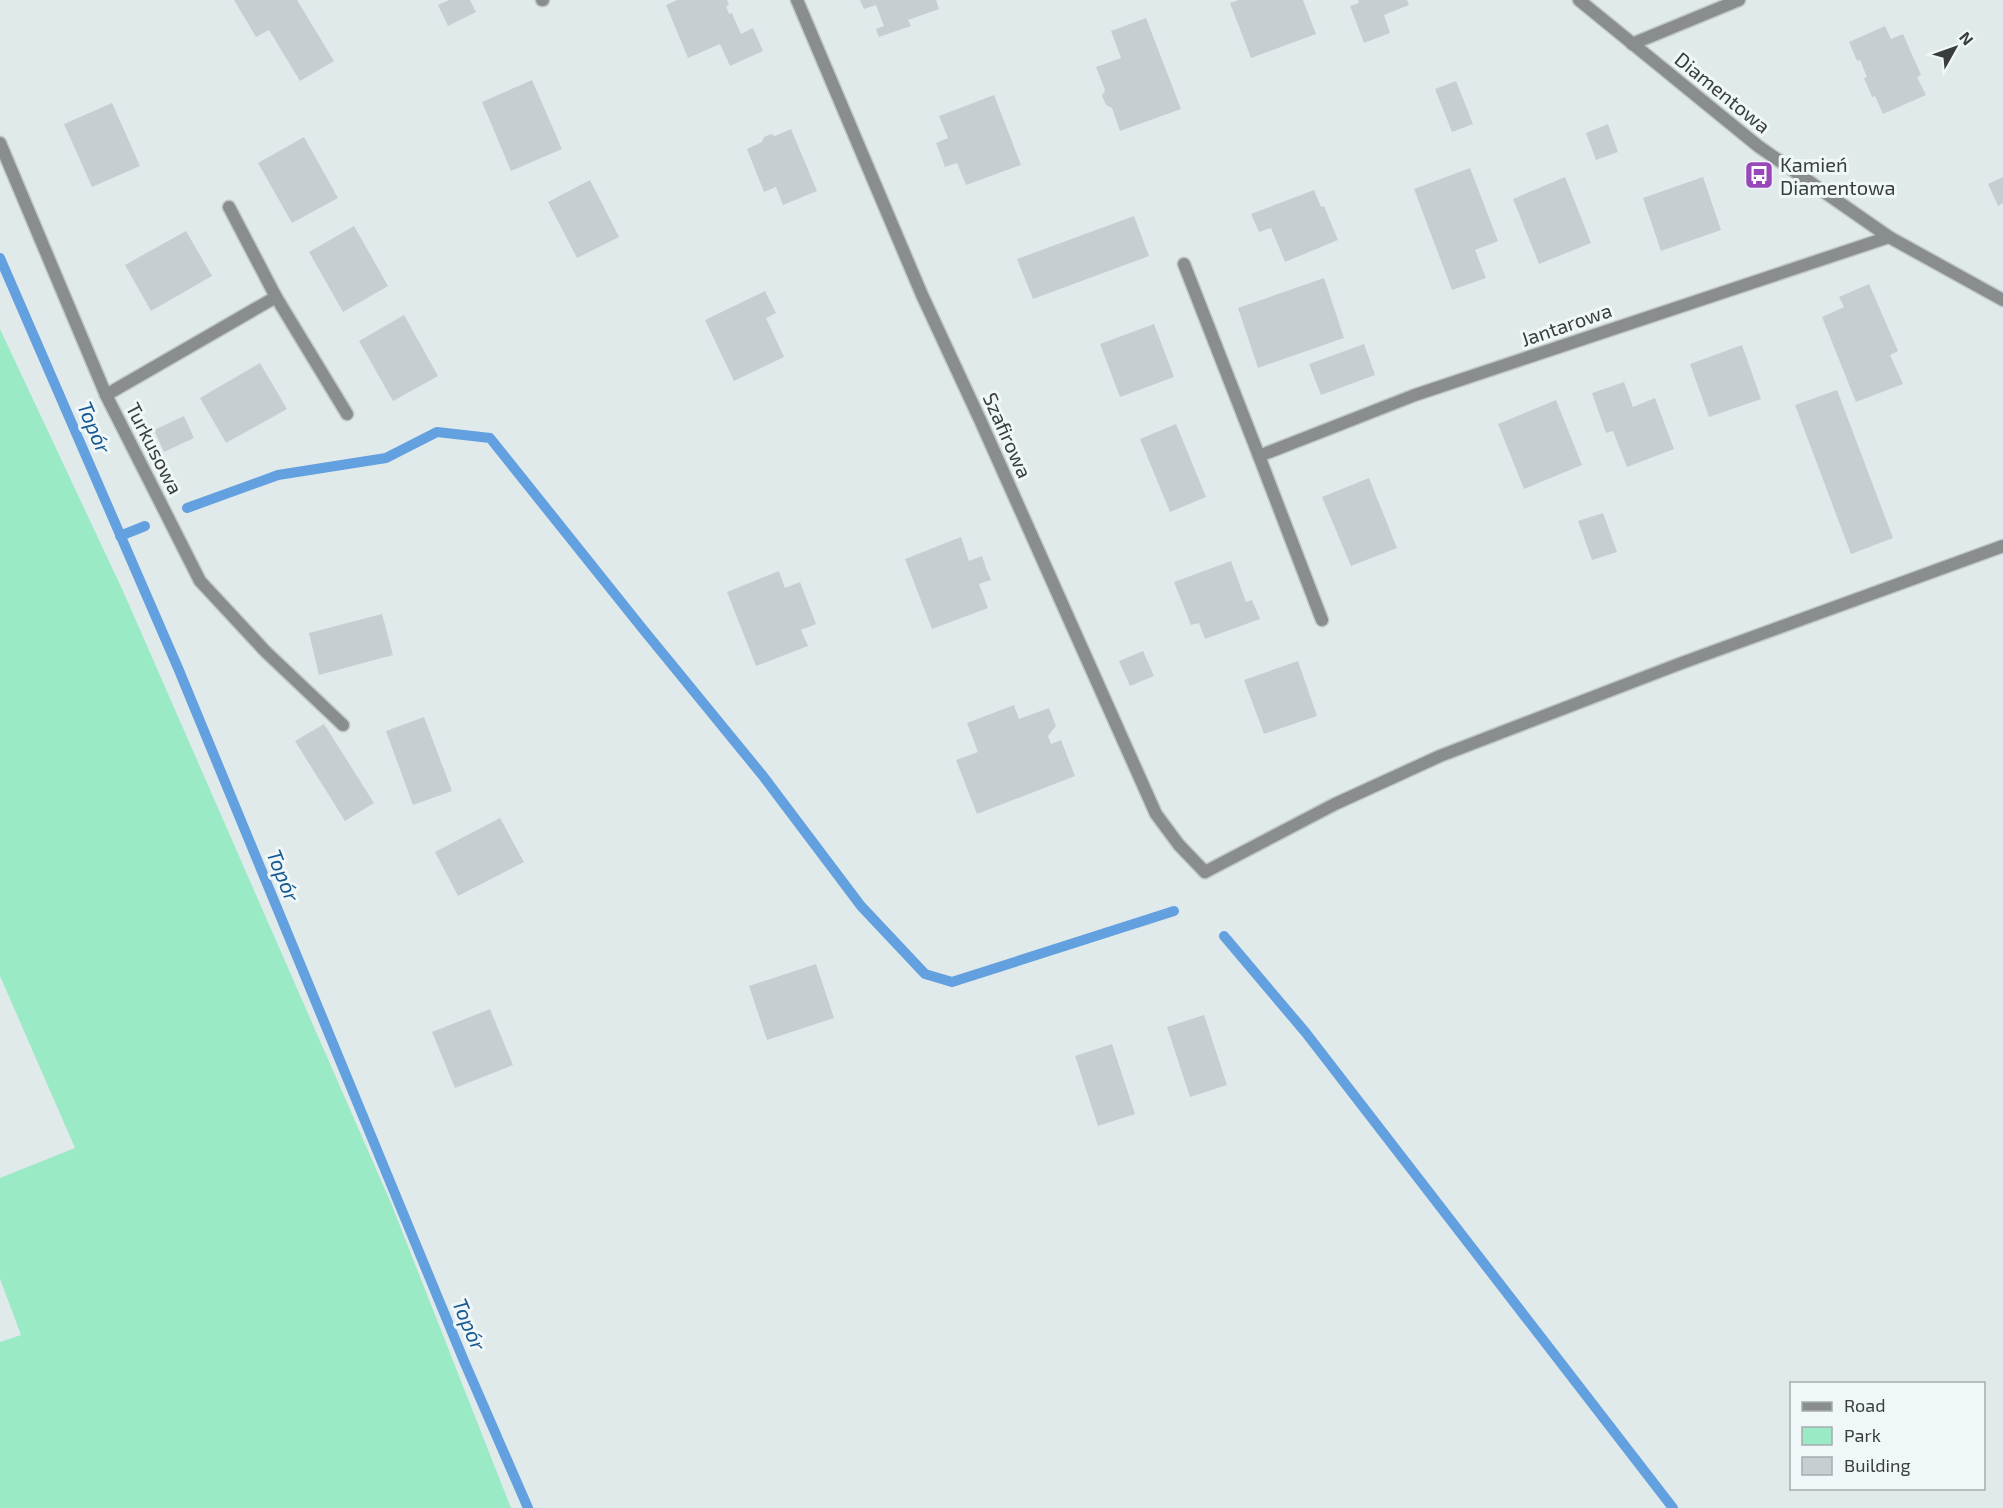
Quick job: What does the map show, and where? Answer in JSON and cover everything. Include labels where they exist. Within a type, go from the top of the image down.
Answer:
[{"type":"street","name":"Szafirowa","points":[[797,0],[922,295],[1156,814],[1179,845],[1205,872],[1335,804],[1440,756],[1679,664],[2003,546]]},
{"type":"street","name":"Diamentowa","points":[[1579,0],[1758,146],[1889,237],[2003,300]]},
{"type":"street","points":[[1632,44],[1739,0]]},
{"type":"street","name":"Turkusowa","points":[[0,143],[106,395],[200,580],[266,652],[343,725]]},
{"type":"street","points":[[230,207],[276,297],[347,414]]},
{"type":"street","name":"Jantarowa","points":[[1259,456],[1415,395],[1889,237]]},
{"type":"street","points":[[1184,264],[1322,620]]},
{"type":"street","points":[[106,395],[276,297]]},
{"type":"green space","points":[[0,329],[123,591],[391,1203],[511,1508],[0,1508],[0,1342],[21,1335],[0,1279],[0,1178],[75,1148],[0,976]]},
{"type":"building","points":[[234,0],[297,0],[334,61],[300,81],[269,30],[256,37]]},
{"type":"building","points":[[449,0],[470,0],[476,12],[448,26],[438,5]]},
{"type":"building","points":[[677,0],[727,0],[729,5],[726,6],[729,14],[732,13],[741,34],[753,28],[763,51],[730,66],[720,44],[688,58],[666,5]]},
{"type":"building","points":[[860,0],[936,0],[939,9],[908,20],[911,26],[879,37],[876,29],[884,26],[876,5],[864,9]]},
{"type":"building","points":[[1239,0],[1303,0],[1316,34],[1251,58],[1230,3]]},
{"type":"building","points":[[1358,0],[1407,0],[1409,5],[1384,15],[1390,33],[1364,43],[1350,6],[1359,3]]},
{"type":"building","points":[[1146,18],[1181,109],[1120,131],[1112,108],[1106,105],[1102,96],[1105,90],[1096,67],[1121,58],[1111,31]]},
{"type":"building","points":[[1885,26],[1891,39],[1903,34],[1921,75],[1917,77],[1926,95],[1883,114],[1875,96],[1872,97],[1860,60],[1857,61],[1849,42]]},
{"type":"building","points":[[532,80],[562,149],[511,171],[482,102]]},
{"type":"building","points":[[1456,81],[1473,124],[1452,132],[1435,89]]},
{"type":"building","points":[[994,95],[1021,165],[966,185],[957,163],[945,167],[936,143],[948,138],[939,116]]},
{"type":"building","points":[[112,103],[140,166],[92,187],[64,124]]},
{"type":"building","points":[[1608,124],[1618,152],[1596,160],[1586,133]]},
{"type":"building","points":[[791,129],[817,191],[783,205],[776,187],[764,192],[747,149],[762,142],[764,137],[771,134],[775,136]]},
{"type":"building","points":[[304,137],[338,198],[292,223],[258,163]]},
{"type":"building","points":[[1470,168],[1498,241],[1475,250],[1486,278],[1452,290],[1414,189]]},
{"type":"building","points":[[1565,177],[1591,243],[1539,264],[1513,199]]},
{"type":"building","points":[[1703,177],[1721,230],[1661,251],[1643,198]]},
{"type":"building","points":[[2003,177],[2003,203],[1998,206],[1988,184]]},
{"type":"building","points":[[590,180],[619,237],[577,258],[548,202]]},
{"type":"building","points":[[1314,190],[1321,207],[1324,206],[1338,240],[1285,262],[1271,228],[1259,232],[1251,214]]},
{"type":"building","points":[[1134,216],[1149,256],[1033,299],[1017,259]]},
{"type":"building","points":[[354,226],[388,286],[343,312],[309,252]]},
{"type":"building","points":[[186,231],[212,276],[151,311],[125,265]]},
{"type":"building","points":[[1324,278],[1344,338],[1258,368],[1238,308]]},
{"type":"building","points":[[1869,284],[1898,351],[1890,355],[1903,384],[1856,402],[1822,317],[1844,307],[1839,297]]},
{"type":"building","points":[[765,291],[776,313],[766,318],[784,357],[734,381],[705,320]]},
{"type":"building","points":[[404,315],[438,376],[393,401],[359,341]]},
{"type":"building","points":[[1154,324],[1174,377],[1120,397],[1100,344]]},
{"type":"building","points":[[1364,344],[1375,375],[1321,395],[1309,364]]},
{"type":"building","points":[[1742,345],[1761,399],[1709,417],[1690,364]]},
{"type":"building","points":[[260,363],[287,409],[226,443],[200,398]]},
{"type":"building","points":[[1624,382],[1633,407],[1655,398],[1674,449],[1627,467],[1613,431],[1606,433],[1592,393]]},
{"type":"building","points":[[1837,390],[1893,538],[1851,554],[1795,405]]},
{"type":"building","points":[[1556,400],[1582,465],[1524,489],[1498,424]]},
{"type":"building","points":[[184,416],[194,438],[164,452],[154,430]]},
{"type":"building","points":[[1176,424],[1206,497],[1170,512],[1140,439]]},
{"type":"building","points":[[1369,478],[1397,548],[1351,566],[1322,497]]},
{"type":"building","points":[[1603,513],[1617,552],[1592,560],[1578,521]]},
{"type":"building","points":[[961,537],[969,561],[982,556],[991,580],[979,584],[988,608],[932,629],[905,559]]},
{"type":"building","points":[[1231,561],[1246,602],[1252,600],[1260,619],[1205,639],[1199,623],[1191,625],[1174,582]]},
{"type":"building","points":[[779,571],[785,588],[800,582],[816,624],[801,630],[808,646],[756,666],[727,592]]},
{"type":"building","points":[[382,614],[393,655],[319,675],[309,633]]},
{"type":"building","points":[[1143,651],[1154,676],[1130,686],[1119,661]]},
{"type":"building","points":[[1298,661],[1317,716],[1264,734],[1244,680]]},
{"type":"building","points":[[1014,705],[1019,719],[1049,708],[1056,726],[1048,736],[1051,744],[1061,740],[1075,776],[977,814],[956,760],[978,752],[967,723]]},
{"type":"building","points":[[424,717],[452,791],[413,805],[386,731]]},
{"type":"building","points":[[324,724],[374,803],[345,821],[295,741]]},
{"type":"building","points":[[500,818],[524,862],[458,896],[435,852]]},
{"type":"building","points":[[816,964],[834,1018],[767,1040],[749,986]]},
{"type":"building","points":[[490,1009],[513,1065],[455,1088],[432,1032]]},
{"type":"building","points":[[1204,1015],[1227,1085],[1190,1097],[1167,1027]]},
{"type":"building","points":[[1112,1044],[1135,1114],[1098,1126],[1075,1056]]},
{"type":"waterway","name":"Topór","points":[[0,258],[178,668],[464,1361],[528,1508]]},
{"type":"waterway","points":[[187,508],[278,475],[386,458],[437,432],[490,438],[763,776],[861,906],[925,974],[952,982],[1174,911]]},
{"type":"waterway","points":[[120,536],[145,526]]},
{"type":"waterway","points":[[1224,936],[1306,1033],[1673,1508]]},
{"type":"place","name":"Kamień Diamentowa","points":[[1759,175]]}]
